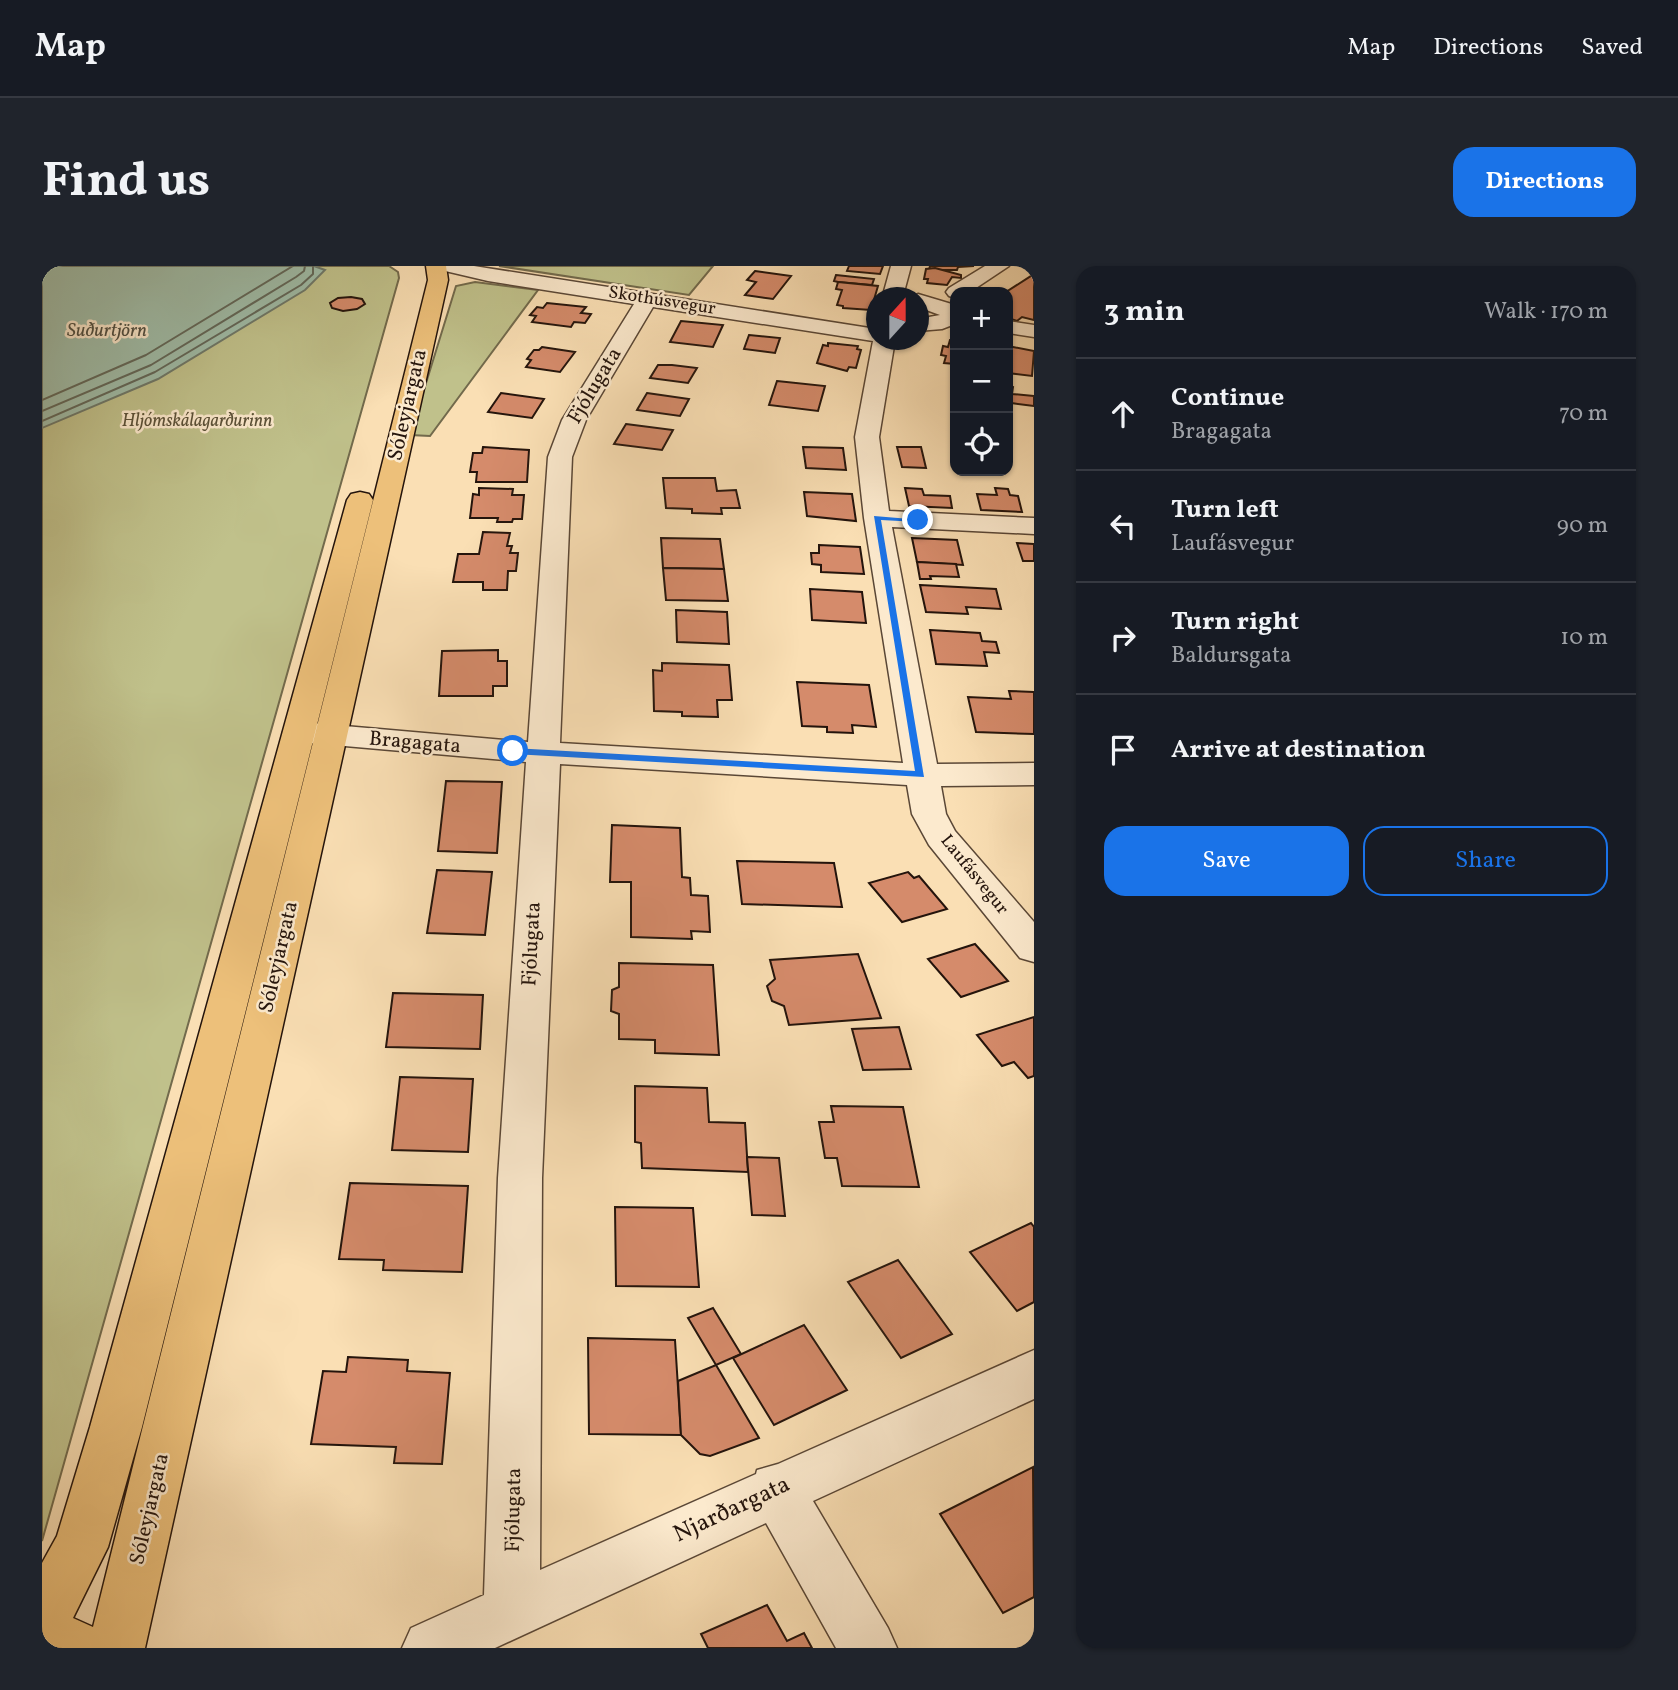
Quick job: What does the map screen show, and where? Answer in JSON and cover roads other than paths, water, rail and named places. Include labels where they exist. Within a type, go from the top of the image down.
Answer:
[{"type":"main road","name":"Sóleyjargata","points":[[42,1618],[61,1588],[87,1530],[315,734],[438,280],[434,266]]},
{"type":"main road","name":"Sóleyjargata","points":[[117,1648],[315,734]]},
{"type":"main road","points":[[42,1640],[61,1642],[75,1648]]},
{"type":"street","name":"Skothúsvegur","points":[[448,266],[488,275],[866,333]]},
{"type":"street","points":[[895,287],[901,266]]},
{"type":"street","points":[[929,324],[942,323],[946,304],[999,266]]},
{"type":"street","name":"Fjólugata","points":[[512,1612],[520,1178],[550,604],[562,445],[574,420],[648,299]]},
{"type":"street","points":[[1013,328],[1034,331]]},
{"type":"street","name":"Laufásvegur","points":[[882,350],[867,437],[877,518],[920,775],[929,814],[941,837],[1034,948]]},
{"type":"street","points":[[877,518],[1034,526]]},
{"type":"street","name":"Bragagata","points":[[315,734],[543,753],[920,775],[1034,774]]},
{"type":"street","name":"Njarðargata","points":[[431,1648],[1034,1374]]},
{"type":"street","points":[[776,1489],[867,1648]]},
{"type":"water","name":"Suðurtjörn","points":[[42,266],[314,266],[325,270],[305,290],[158,379],[42,428]]},
{"type":"park label","name":"Hljómskálagarðurinn","points":[[197,421]]}]
